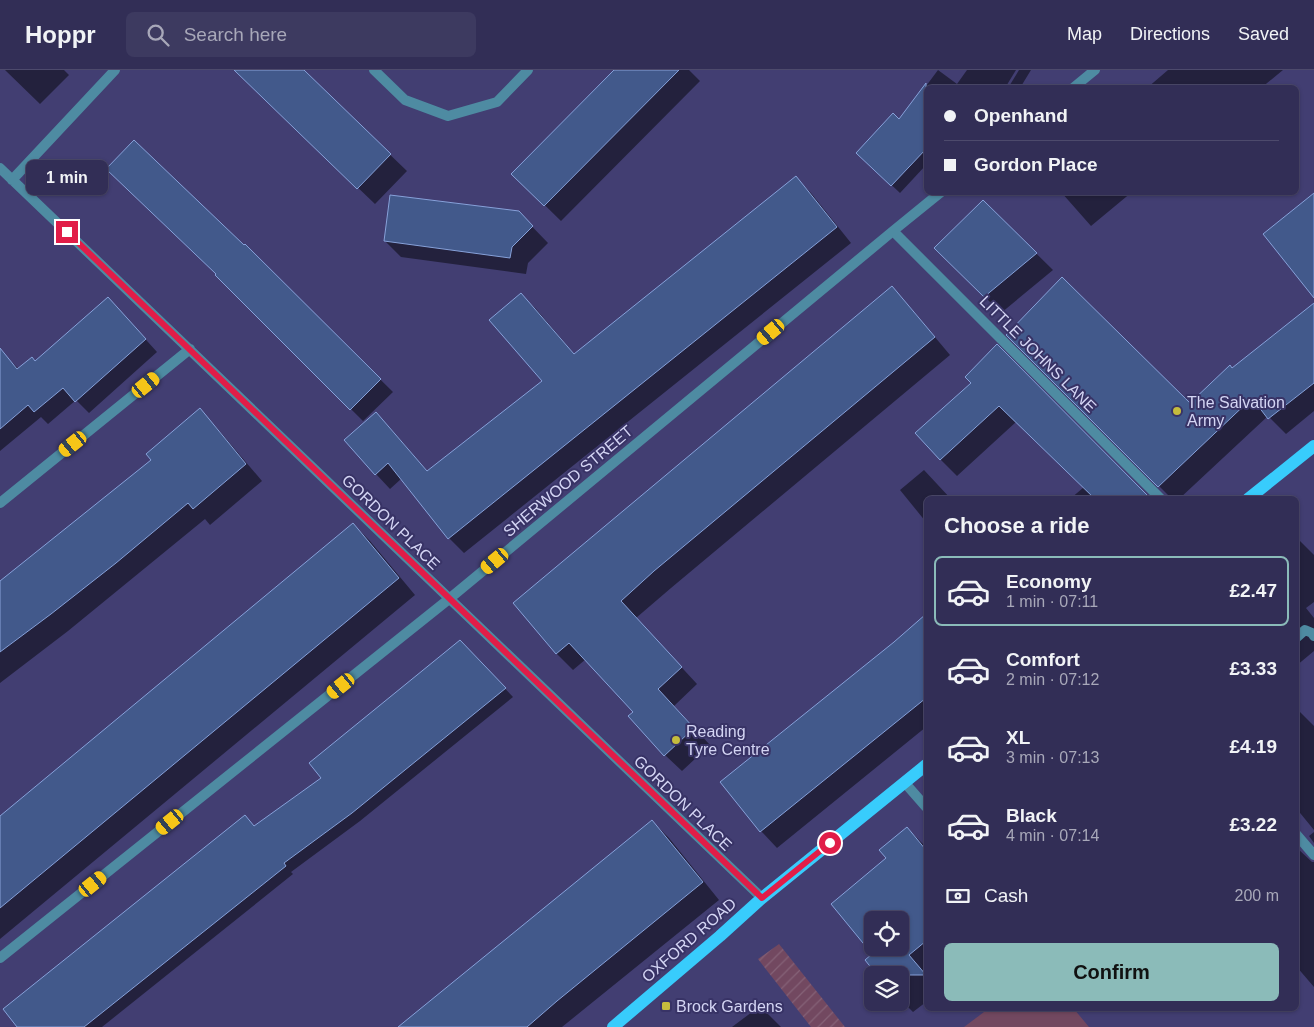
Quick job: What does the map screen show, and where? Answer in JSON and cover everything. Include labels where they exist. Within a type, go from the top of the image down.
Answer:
[{"type":"main road","points":[[1252,496],[1314,446]]},
{"type":"main road","name":"OXFORD ROAD","points":[[613,1027],[762,898],[924,767]]},
{"type":"street","points":[[12,180],[115,70]]},
{"type":"street","points":[[374,70],[405,100],[448,116],[497,102],[528,70]]},
{"type":"street","points":[[1077,85],[1095,70]]},
{"type":"street","name":"GORDON PLACE","points":[[0,168],[762,898]]},
{"type":"street","name":"SHERWOOD STREET","points":[[0,958],[449,599],[937,195]]},
{"type":"street","name":"LITTLE JOHNS LANE","points":[[893,230],[1158,496]]},
{"type":"street","points":[[0,503],[190,349]]},
{"type":"street","points":[[1299,635],[1305,630],[1314,636]]},
{"type":"street","points":[[906,782],[924,804]]},
{"type":"street","points":[[1299,838],[1314,856]]},
{"type":"shaded area","points":[[779,944],[845,1027],[811,1027],[758,959]]},
{"type":"shaded area","points":[[985,1011],[1076,1011],[1089,1027],[964,1027]]},
{"type":"building","points":[[234,70],[304,70],[391,154],[357,189]]},
{"type":"building","points":[[614,70],[679,70],[544,206],[511,174]]},
{"type":"building","points":[[924,86],[924,151],[891,186],[856,153],[893,113],[899,119]]},
{"type":"building","points":[[134,140],[245,244],[381,379],[350,410],[216,274],[106,169]]},
{"type":"building","points":[[796,176],[837,227],[448,539],[388,463],[375,475],[344,440],[376,412],[427,471],[542,381],[489,320],[521,293],[574,354]]},
{"type":"building","points":[[1314,193],[1314,298],[1263,234]]},
{"type":"building","points":[[390,195],[519,211],[533,226],[512,247],[510,258],[384,241]]},
{"type":"building","points":[[983,200],[1037,253],[984,297],[934,248]]},
{"type":"building","points":[[1062,277],[1190,403],[1230,365],[1232,368],[1314,303],[1314,383],[1268,419],[1252,398],[1158,487],[1006,335]]},
{"type":"building","points":[[892,286],[935,337],[654,571],[621,601],[682,667],[658,689],[694,728],[664,756],[628,716],[633,712],[569,643],[556,654],[513,603]]},
{"type":"building","points":[[108,297],[146,339],[75,402],[63,388],[34,412],[28,405],[0,429],[0,348],[17,369],[32,357],[35,361]]},
{"type":"building","points":[[997,344],[1148,496],[1092,496],[999,406],[940,460],[915,433],[971,383],[965,377]]},
{"type":"building","points":[[200,408],[246,464],[193,509],[188,503],[116,563],[0,652],[0,581],[151,460],[146,454]]},
{"type":"building","points":[[353,523],[399,578],[0,908],[0,816]]},
{"type":"building","points":[[924,616],[924,700],[760,832],[720,782]]},
{"type":"building","points":[[460,640],[506,688],[352,813],[284,863],[286,866],[84,1027],[17,1027],[3,1009],[245,815],[254,826],[321,778],[309,763]]},
{"type":"building","points":[[652,820],[703,882],[527,1027],[398,1027]]},
{"type":"building","points":[[907,827],[924,848],[924,943],[909,955],[909,911],[864,911],[864,944],[831,904],[886,858],[879,850]]},
{"type":"building","points":[[909,955],[924,975],[909,975],[909,966],[870,966],[865,960],[870,956]]},
{"type":"place","name":"The Salvation Army","points":[[1177,411]]},
{"type":"place","name":"Reading Tyre Centre","points":[[676,740]]},
{"type":"place","name":"Brock Gardens","points":[[666,1006]]},
{"type":"route","points":[[67,232],[762,898],[830,843]]}]
